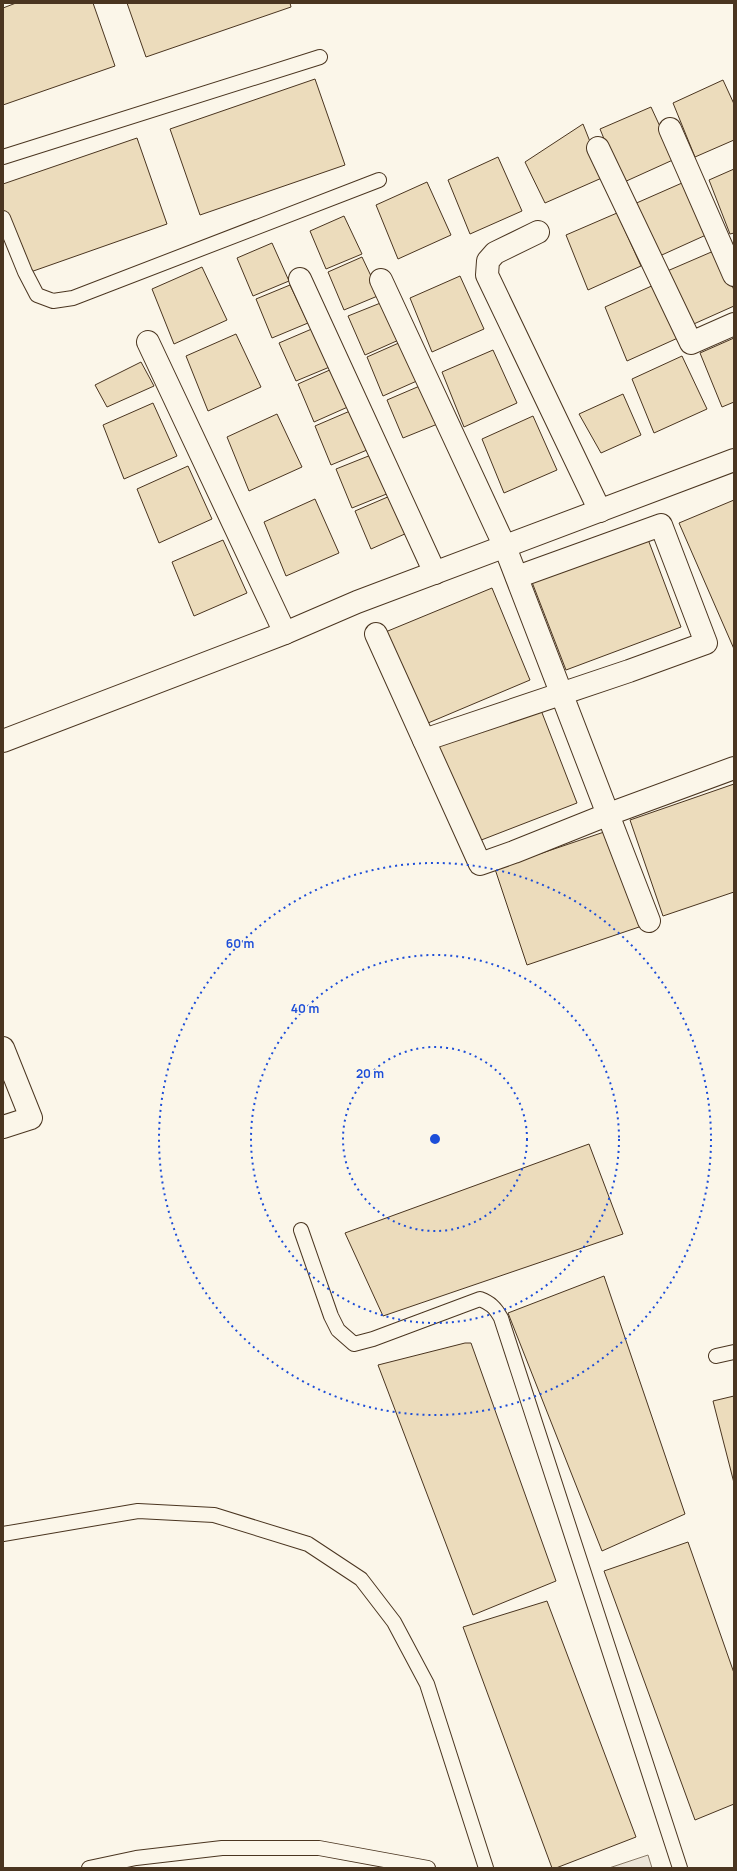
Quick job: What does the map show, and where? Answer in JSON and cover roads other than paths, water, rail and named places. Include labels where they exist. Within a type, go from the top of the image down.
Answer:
[{"type":"street","points":[[670,129],[734,276]]},
{"type":"street","points":[[598,148],[692,343],[734,324]]},
{"type":"street","points":[[538,232],[495,253],[488,261],[487,275],[600,511]]},
{"type":"street","points":[[300,279],[435,573]]},
{"type":"street","points":[[381,280],[505,547],[649,921]]},
{"type":"street","points":[[148,342],[285,633]]},
{"type":"street","points":[[3,741],[285,633],[358,602],[734,460]]},
{"type":"street","points":[[424,740],[562,694],[706,642],[661,525],[517,577]]},
{"type":"street","points":[[376,634],[480,864],[734,768]]},
{"type":"street","points":[[3,1048],[31,1118],[3,1127]]},
{"type":"lane","points":[[3,157],[320,57]]},
{"type":"lane","points":[[3,218],[25,272],[37,295],[53,301],[73,298],[379,180]]},
{"type":"lane","points":[[301,1230],[331,1316],[338,1330],[354,1344],[373,1339],[480,1299],[490,1303],[497,1310],[680,1868]]},
{"type":"lane","points":[[716,1356],[734,1352]]},
{"type":"lane","points":[[3,1534],[138,1511],[214,1515],[308,1544],[361,1579],[394,1622],[427,1684],[486,1868]]},
{"type":"lane","points":[[88,1868],[136,1858],[222,1848],[319,1848],[428,1868]]}]
